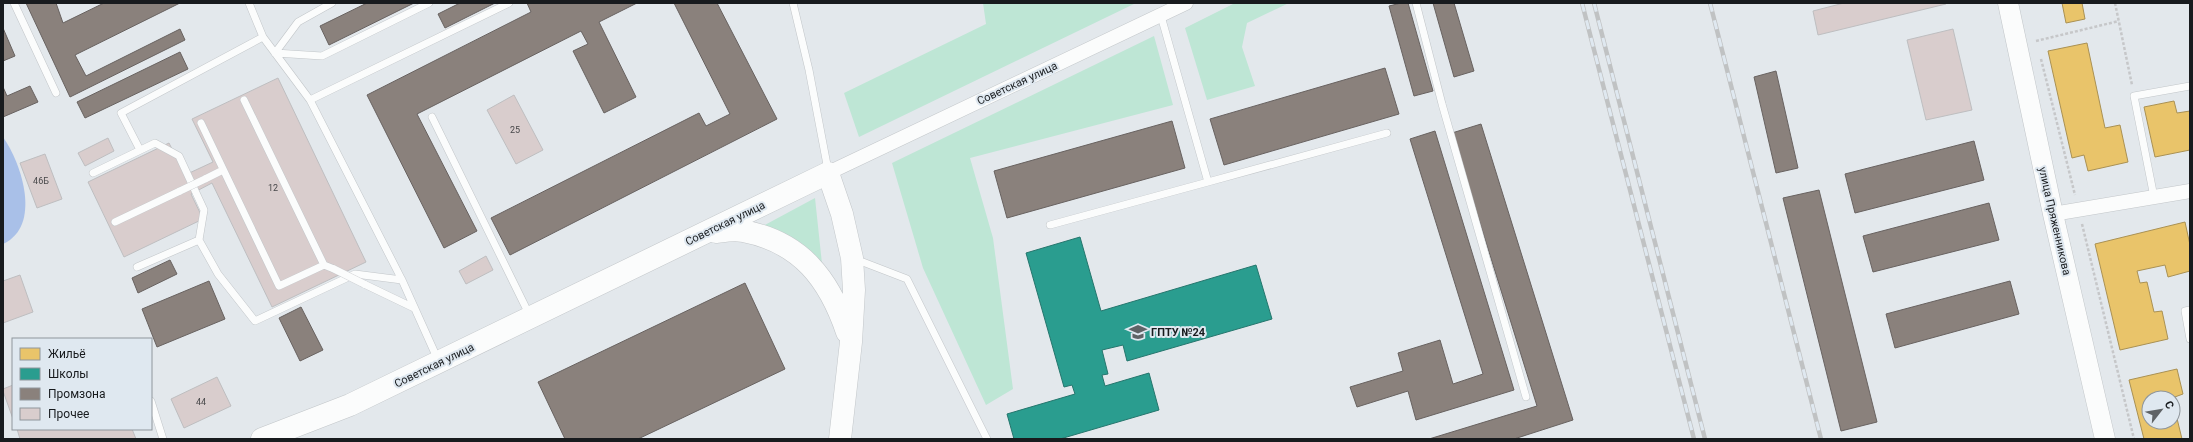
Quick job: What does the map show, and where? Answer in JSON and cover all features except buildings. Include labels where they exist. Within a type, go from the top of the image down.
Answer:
[{"type":"main road","name":"улица Пряженникова","points":[[2008,3],[2053,214],[2105,439]]},
{"type":"main road","name":"Советская улица","points":[[262,439],[284,435],[350,405],[532,318],[828,173]]},
{"type":"main road","points":[[828,173],[842,214],[852,258],[854,290],[851,342],[840,439]]},
{"type":"main road","points":[[706,233],[742,230],[771,239],[798,253],[823,279],[838,306],[851,342]]},
{"type":"street","name":"Советская улица","points":[[828,173],[1186,3]]},
{"type":"street","points":[[2053,214],[2190,191]]},
{"type":"lane","points":[[14,3],[56,93]]},
{"type":"lane","points":[[249,3],[263,37],[310,100],[402,280],[439,362]]},
{"type":"lane","points":[[275,53],[298,22],[332,3]]},
{"type":"lane","points":[[275,53],[322,56],[429,3]]},
{"type":"lane","points":[[310,100],[509,3]]},
{"type":"lane","points":[[793,3],[809,70],[828,173]]},
{"type":"lane","points":[[1416,3],[1442,104],[1526,397]]},
{"type":"lane","points":[[1160,16],[1208,182]]},
{"type":"lane","points":[[140,150],[122,113],[263,37]]},
{"type":"lane","points":[[2154,197],[2134,96],[2190,86]]},
{"type":"lane","points":[[244,100],[324,264],[414,308]]},
{"type":"lane","points":[[432,117],[532,318]]},
{"type":"lane","points":[[201,123],[279,286],[324,264]]},
{"type":"lane","points":[[1050,225],[1387,132]]},
{"type":"lane","points":[[92,173],[155,143],[179,156],[204,210],[200,240],[218,274],[255,321],[355,274],[402,280]]},
{"type":"lane","points":[[115,222],[223,170]]},
{"type":"lane","points":[[137,267],[200,240]]},
{"type":"lane","points":[[852,258],[906,279],[987,439]]},
{"type":"lane","points":[[2190,310],[2184,311],[2190,339]]},
{"type":"lane","points":[[152,404],[163,439]]},
{"type":"path","points":[[2115,3],[2134,96]]},
{"type":"path","points":[[2036,41],[2119,21]]},
{"type":"path","points":[[2034,33],[2038,48]]},
{"type":"path","points":[[2040,56],[2134,439]]},
{"type":"green space","points":[[983,3],[1136,3],[859,137],[844,93],[986,24]]},
{"type":"green space","points":[[1235,3],[1289,3],[1247,23],[1242,47],[1255,86],[1207,100],[1185,28]]},
{"type":"green space","points":[[1154,36],[1173,105],[970,158],[993,238],[1013,389],[986,405],[923,268],[892,163]]},
{"type":"green space","points":[[815,198],[823,273],[761,227]]},
{"type":"water","points":[[3,137],[10,149],[22,178],[25,194],[25,209],[22,223],[15,235],[3,244]]},
{"type":"railway","points":[[1582,3],[1694,439]]},
{"type":"railway","points":[[1594,3],[1705,439]]},
{"type":"railway","points":[[1710,3],[1821,439]]},
{"type":"place","name":"ГПТУ №24","points":[[1138,332]]}]
